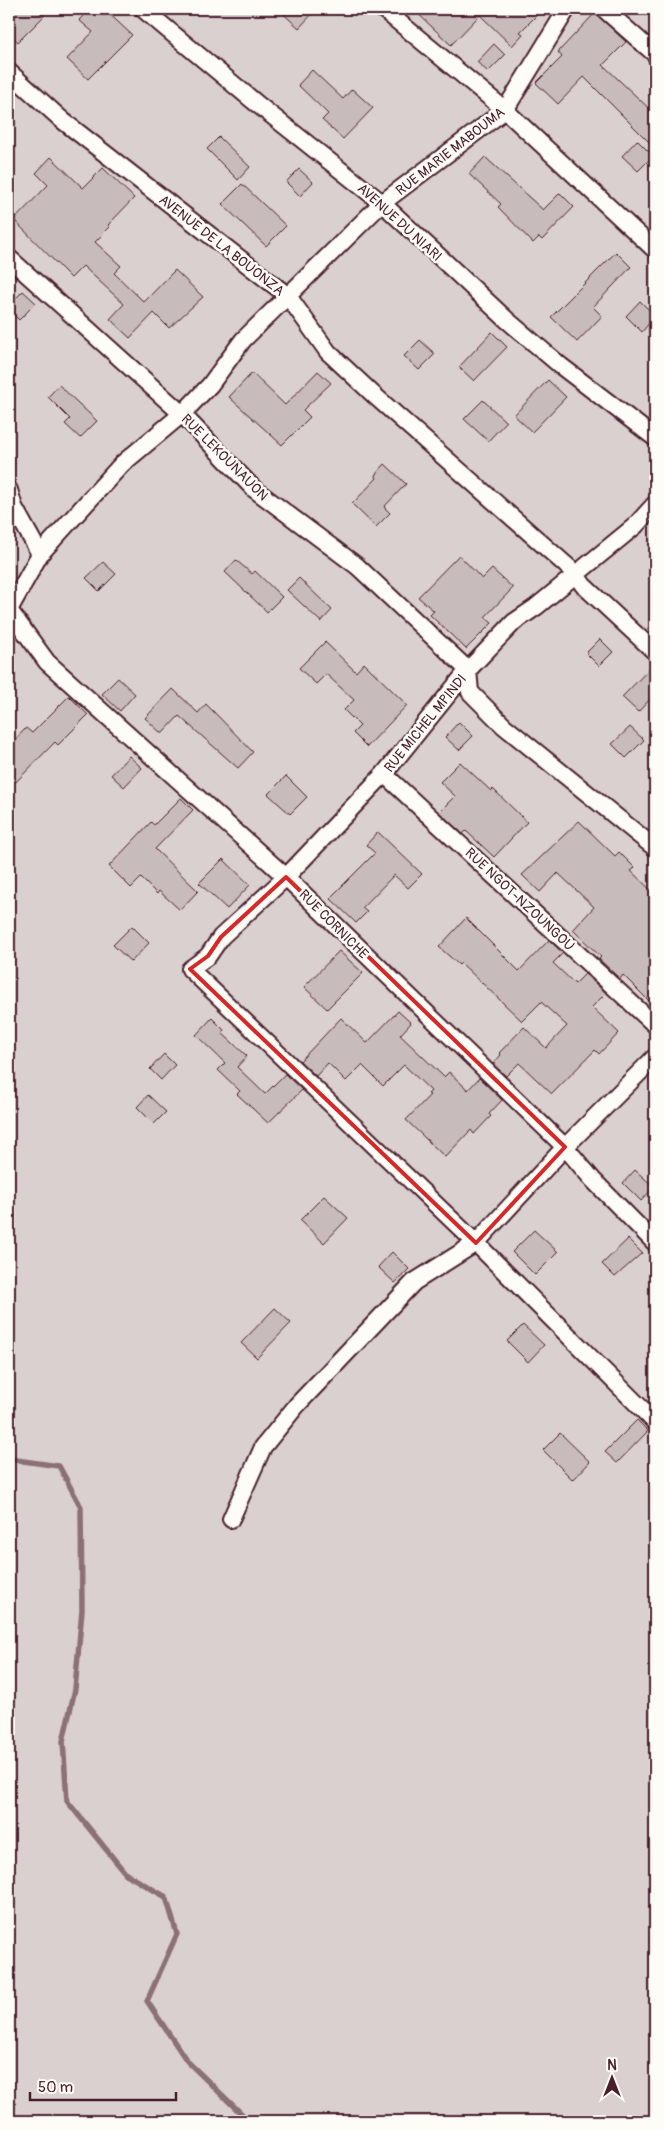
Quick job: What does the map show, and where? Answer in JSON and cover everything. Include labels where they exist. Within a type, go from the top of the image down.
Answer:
[{"type":"street","name":"AVENUE DU NIARI","points":[[143,9],[382,204],[507,320],[561,366],[655,438]]},
{"type":"street","points":[[384,9],[505,110],[655,250]]},
{"type":"street","name":"RUE MARIE MABOUMA","points":[[9,610],[40,554],[122,464],[182,414],[210,385],[243,340],[382,204],[505,110],[567,9]]},
{"type":"street","points":[[604,9],[655,54]]},
{"type":"street","name":"AVENUE DE LA BOUONZA","points":[[9,72],[62,120],[288,296],[328,352],[575,574],[583,585],[655,652]]},
{"type":"street","name":"RUE LEKOUNAUON","points":[[9,258],[182,414],[254,489],[357,566],[468,670]]},
{"type":"street","points":[[9,490],[14,507],[40,554]]},
{"type":"street","name":"RUE MICHEL MPINDI","points":[[476,1243],[190,970],[208,956],[221,937],[286,877],[384,774],[468,670],[514,622],[536,607],[635,526],[655,504]]},
{"type":"street","name":"RUE CORNICHE","points":[[9,610],[47,662],[286,877],[565,1147],[593,1180],[653,1234]]},
{"type":"street","points":[[468,670],[470,692],[504,726],[655,848]]},
{"type":"street","name":"RUE NGOT-NZOUNGOU","points":[[384,774],[655,1025]]},
{"type":"street","points":[[231,1519],[263,1448],[297,1405],[414,1282],[476,1243],[565,1147],[655,1057]]},
{"type":"street","points":[[476,1243],[655,1422]]},
{"type":"highlighted area","points":[[286,877],[565,1147],[476,1243],[190,969],[208,956],[221,937]]},
{"type":"shaded area","points":[[9,9],[655,9],[655,2121],[9,2121]]},
{"type":"building","points":[[9,9],[36,9],[44,16],[18,42],[9,33]]},
{"type":"building","points":[[90,9],[104,9],[132,35],[88,79],[67,59],[93,32],[79,20]]},
{"type":"building","points":[[278,9],[317,9],[299,28]]},
{"type":"building","points":[[413,9],[543,9],[520,32],[523,34],[512,46],[480,15],[451,45]]},
{"type":"building","points":[[595,13],[626,42],[603,65],[655,114],[655,148],[584,77],[558,104],[536,83],[562,57],[558,52]]},
{"type":"building","points":[[494,44],[505,55],[488,72],[477,62]]},
{"type":"building","points":[[312,70],[343,99],[352,89],[373,108],[343,139],[322,120],[328,114],[298,85]]},
{"type":"building","points":[[219,137],[250,167],[238,180],[207,149]]},
{"type":"building","points":[[637,140],[653,156],[638,171],[622,156]]},
{"type":"building","points":[[51,157],[83,188],[103,168],[134,198],[108,225],[110,227],[95,242],[121,266],[114,273],[144,302],[175,270],[203,297],[169,328],[154,313],[130,338],[110,319],[124,304],[83,266],[71,278],[14,220],[48,185],[36,173]]},
{"type":"building","points":[[485,157],[543,210],[560,193],[574,207],[542,240],[539,237],[533,243],[498,207],[501,204],[469,174]]},
{"type":"building","points":[[299,169],[313,182],[300,196],[286,182]]},
{"type":"building","points":[[242,184],[286,226],[266,246],[222,204]]},
{"type":"building","points":[[616,252],[631,267],[593,307],[602,316],[577,342],[551,317]]},
{"type":"building","points":[[23,291],[36,303],[19,320],[9,310],[9,305]]},
{"type":"building","points":[[640,301],[655,316],[642,332],[626,316]]},
{"type":"building","points":[[492,332],[507,347],[474,381],[459,367]]},
{"type":"building","points":[[420,340],[435,354],[419,370],[404,356]]},
{"type":"building","points":[[318,371],[331,383],[303,410],[310,417],[282,445],[229,397],[252,373],[285,405]]},
{"type":"building","points":[[548,380],[566,397],[532,432],[514,415]]},
{"type":"building","points":[[59,385],[97,421],[80,438],[65,424],[70,419],[48,397]]},
{"type":"building","points":[[483,400],[506,422],[488,441],[464,419]]},
{"type":"building","points":[[385,464],[406,484],[384,507],[390,513],[376,527],[352,504],[377,478],[375,475]]},
{"type":"building","points":[[459,555],[482,579],[492,569],[513,588],[485,617],[492,623],[466,649],[430,615],[434,611],[418,597]]},
{"type":"building","points":[[236,560],[252,574],[255,571],[282,597],[267,612],[225,572]]},
{"type":"building","points":[[103,562],[116,574],[99,591],[86,578]]},
{"type":"building","points":[[299,578],[332,610],[321,622],[287,590]]},
{"type":"building","points":[[600,639],[613,652],[599,666],[586,653]]},
{"type":"building","points":[[325,642],[356,672],[364,663],[407,705],[367,747],[353,733],[360,726],[344,710],[354,700],[326,674],[316,684],[299,668]]},
{"type":"building","points":[[655,663],[655,694],[638,712],[622,697]]},
{"type":"building","points":[[118,678],[135,694],[120,711],[102,694]]},
{"type":"building","points":[[173,689],[198,713],[206,704],[253,752],[238,768],[179,716],[162,734],[145,718]]},
{"type":"building","points":[[69,696],[88,715],[58,745],[55,742],[9,789],[9,746],[26,728],[32,733]]},
{"type":"building","points":[[459,722],[473,736],[459,750],[445,737]]},
{"type":"building","points":[[630,727],[644,740],[626,758],[612,744]]},
{"type":"building","points":[[129,756],[142,768],[124,787],[111,775]]},
{"type":"building","points":[[460,762],[491,791],[493,789],[527,822],[494,857],[466,831],[463,834],[439,812],[455,796],[440,782]]},
{"type":"building","points":[[286,776],[307,797],[290,814],[268,794]]},
{"type":"building","points":[[181,798],[193,810],[155,849],[198,891],[180,910],[159,891],[157,894],[141,878],[131,888],[109,866],[151,822],[154,825]]},
{"type":"building","points":[[579,821],[615,856],[619,852],[635,868],[631,871],[655,894],[655,1007],[623,975],[620,979],[599,959],[601,957],[573,930],[594,907],[558,873],[540,892],[522,875]]},
{"type":"building","points":[[378,832],[422,874],[408,888],[394,875],[362,908],[367,912],[356,923],[330,898],[375,853],[366,845]]},
{"type":"building","points":[[223,859],[250,885],[227,909],[199,883]]},
{"type":"building","points":[[466,918],[519,971],[549,940],[563,953],[553,963],[575,984],[585,974],[606,993],[592,1007],[619,1033],[599,1054],[595,1050],[552,1094],[519,1063],[506,1076],[493,1064],[501,1055],[499,1053],[524,1027],[546,1048],[567,1026],[541,1002],[522,1021],[461,963],[459,965],[439,947]]},
{"type":"building","points":[[132,926],[149,943],[131,962],[113,945]]},
{"type":"building","points":[[339,951],[363,973],[327,1009],[304,987]]},
{"type":"building","points":[[398,1011],[411,1023],[400,1035],[444,1077],[449,1072],[468,1090],[479,1078],[502,1100],[489,1114],[491,1116],[474,1134],[471,1130],[445,1157],[406,1120],[430,1095],[428,1094],[431,1091],[404,1065],[383,1086],[362,1065],[346,1081],[328,1063],[316,1076],[300,1061],[341,1018],[367,1043]]},
{"type":"building","points":[[212,1018],[224,1030],[222,1033],[247,1056],[237,1067],[265,1094],[285,1074],[302,1090],[268,1123],[237,1094],[240,1091],[218,1070],[225,1063],[196,1035]]},
{"type":"building","points":[[164,1054],[175,1065],[161,1080],[150,1069]]},
{"type":"building","points":[[148,1095],[166,1112],[154,1124],[137,1107]]},
{"type":"building","points":[[635,1170],[654,1187],[641,1201],[623,1183]]},
{"type":"building","points":[[324,1196],[348,1218],[324,1243],[300,1220]]},
{"type":"building","points":[[534,1230],[558,1252],[535,1275],[512,1252]]},
{"type":"building","points":[[628,1239],[642,1253],[615,1277],[602,1264]]},
{"type":"building","points":[[392,1252],[409,1269],[395,1283],[378,1267]]},
{"type":"building","points":[[275,1308],[291,1323],[257,1358],[241,1343]]},
{"type":"building","points":[[523,1325],[544,1345],[528,1362],[507,1341]]},
{"type":"building","points":[[637,1420],[648,1431],[617,1463],[605,1452]]},
{"type":"building","points":[[560,1433],[590,1462],[573,1480],[543,1450]]},
{"type":"waterway","points":[[9,1459],[59,1466],[81,1507],[82,1610],[75,1689],[63,1741],[67,1801],[126,1874],[166,1897],[177,1934],[147,2001],[187,2061],[249,2121]]}]
